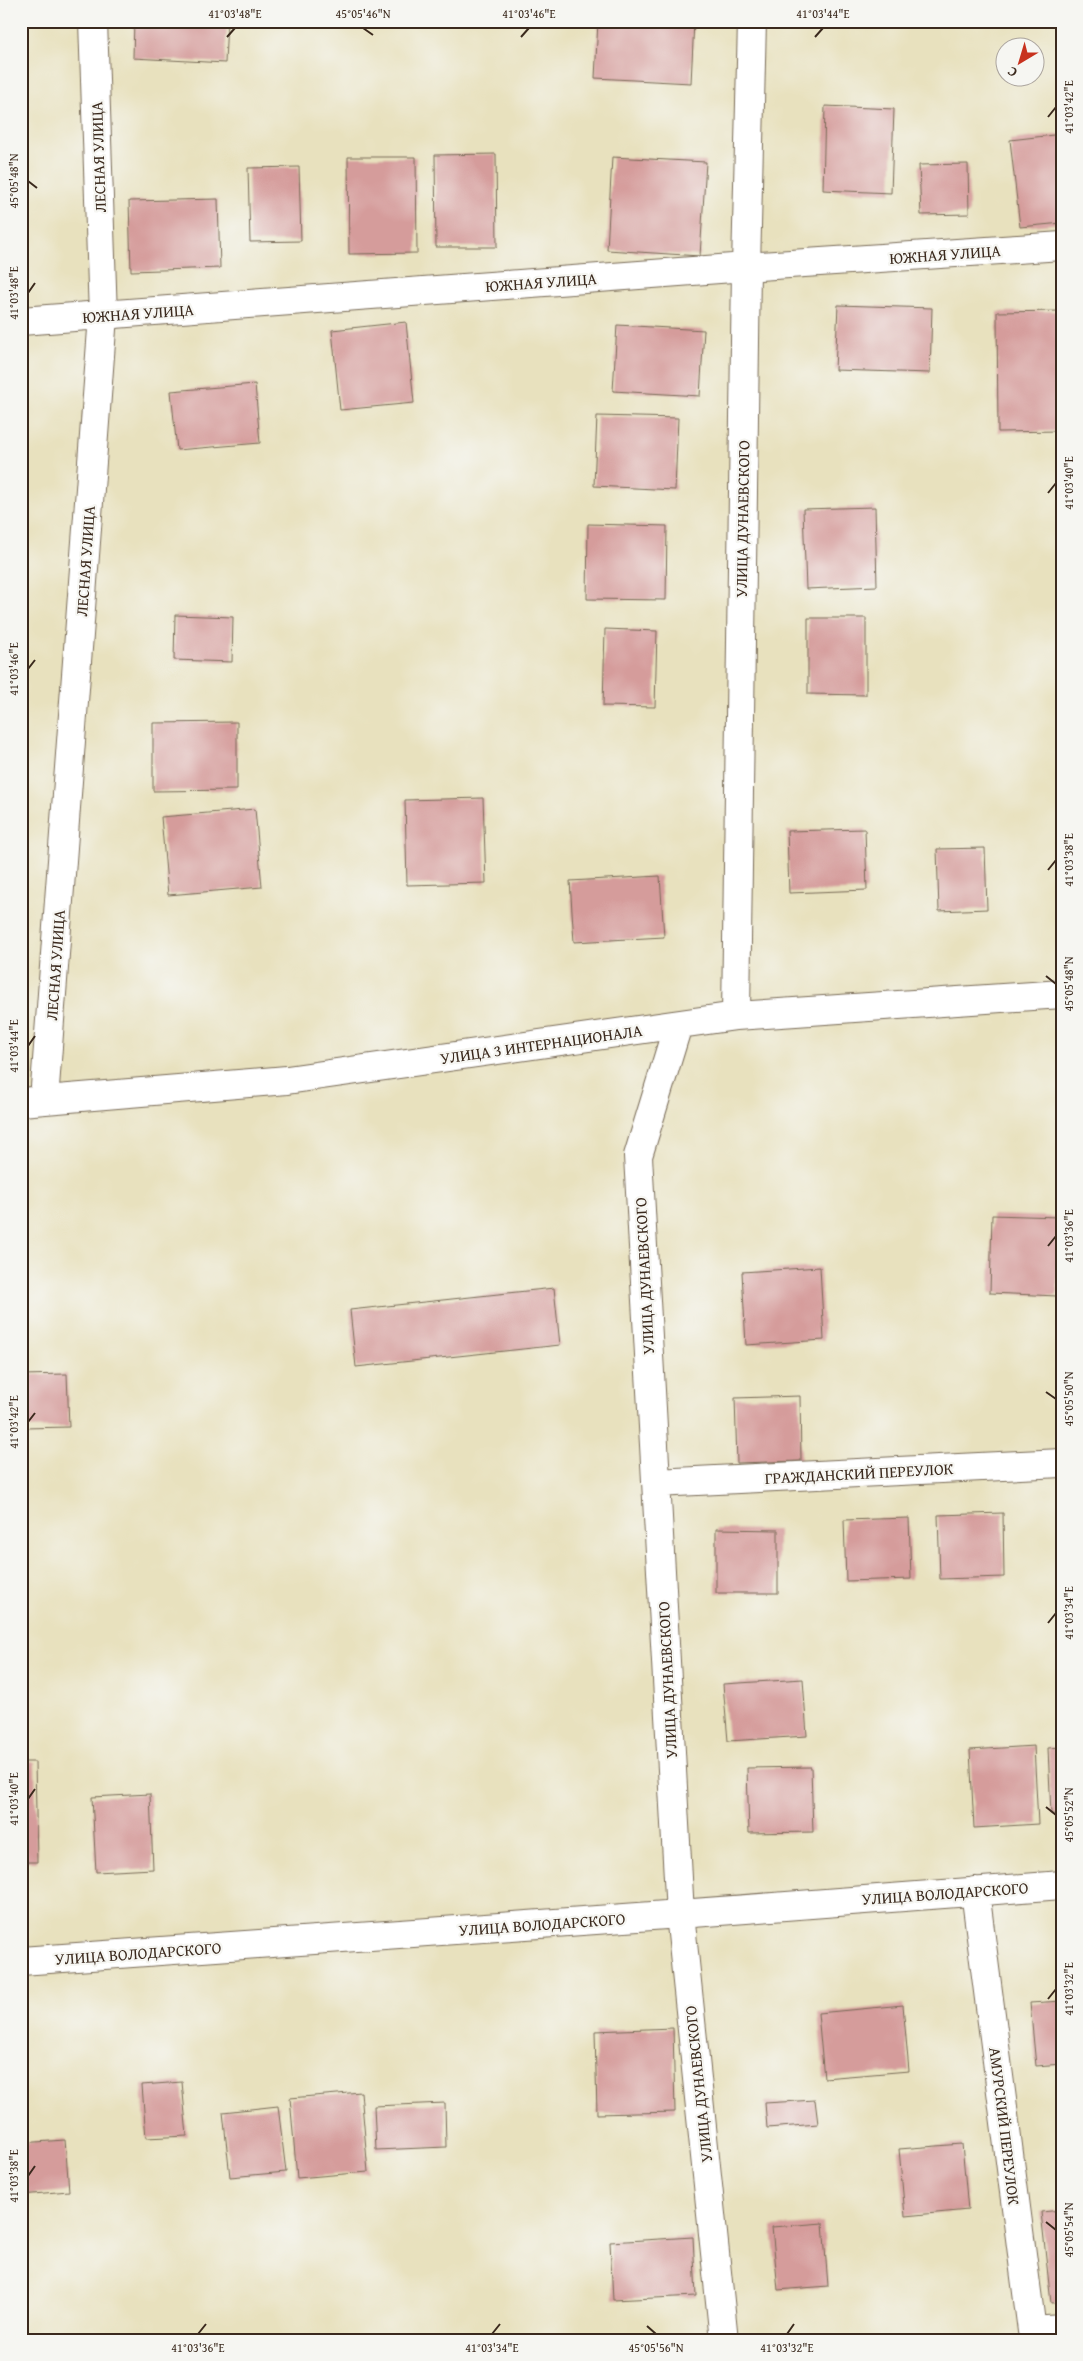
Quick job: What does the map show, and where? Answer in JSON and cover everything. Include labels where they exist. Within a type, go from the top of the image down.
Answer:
[{"type":"street","name":"ЛЕСНАЯ УЛИЦА","points":[[33,1101],[104,316],[94,21]]},
{"type":"street","name":"УЛИЦА ДУНАЕВСКОГО","points":[[736,1016],[746,267],[752,21]]},
{"type":"street","name":"ЮЖНАЯ УЛИЦА","points":[[21,321],[746,267],[1062,246]]},
{"type":"street","name":"УЛИЦА 3 ИНТЕРНАЦИОНАЛА","points":[[33,1101],[287,1080],[736,1016],[1062,994]]},
{"type":"street","name":"УЛИЦА ДУНАЕВСКОГО","points":[[678,1025],[638,1156],[680,1914],[724,2340]]},
{"type":"street","name":"ГРАЖДАНСКИЙ ПЕРЕУЛОК","points":[[656,1483],[1062,1463]]},
{"type":"street","name":"УЛИЦА ВОЛОДАРСКОГО","points":[[21,1961],[680,1914],[1062,1884]]},
{"type":"street","name":"АМУРСКИЙ ПЕРЕУЛОК","points":[[975,1891],[1032,2332],[1062,2329]]},
{"type":"building","points":[[134,21],[227,21],[225,63],[133,58]]},
{"type":"building","points":[[598,21],[694,21],[691,83],[595,78]]},
{"type":"building","points":[[825,106],[894,109],[891,193],[823,190]]},
{"type":"building","points":[[1062,134],[1062,223],[1020,227],[1010,140]]},
{"type":"building","points":[[496,154],[497,247],[436,247],[435,155]]},
{"type":"building","points":[[348,157],[416,157],[417,253],[349,254]]},
{"type":"building","points":[[612,157],[706,162],[700,256],[607,250]]},
{"type":"building","points":[[968,164],[969,214],[921,215],[919,165]]},
{"type":"building","points":[[299,167],[301,241],[250,242],[248,168]]},
{"type":"building","points":[[218,199],[220,268],[131,271],[129,201]]},
{"type":"building","points":[[838,305],[932,308],[930,373],[835,370]]},
{"type":"building","points":[[1060,311],[1061,431],[998,432],[997,312]]},
{"type":"building","points":[[406,322],[414,403],[340,410],[332,330]]},
{"type":"building","points":[[617,325],[704,330],[700,396],[613,391]]},
{"type":"building","points":[[255,384],[260,443],[177,450],[171,391]]},
{"type":"building","points":[[597,416],[678,418],[675,490],[594,486]]},
{"type":"building","points":[[875,507],[877,586],[806,589],[803,509]]},
{"type":"building","points":[[588,524],[667,526],[666,600],[587,599]]},
{"type":"building","points":[[175,615],[233,617],[232,662],[174,660]]},
{"type":"building","points":[[808,618],[866,618],[866,695],[808,694]]},
{"type":"building","points":[[605,629],[657,631],[655,707],[603,706]]},
{"type":"building","points":[[237,722],[237,790],[153,791],[153,723]]},
{"type":"building","points":[[483,798],[486,883],[407,885],[405,800]]},
{"type":"building","points":[[255,809],[262,887],[168,895],[161,817]]},
{"type":"building","points":[[865,829],[867,890],[789,893],[787,831]]},
{"type":"building","points":[[985,848],[987,909],[939,911],[937,849]]},
{"type":"building","points":[[660,876],[664,937],[574,942],[570,881]]},
{"type":"building","points":[[992,1215],[1059,1217],[1057,1296],[990,1293]]},
{"type":"building","points":[[820,1267],[824,1340],[746,1345],[742,1272]]},
{"type":"building","points":[[554,1288],[560,1345],[356,1367],[350,1310]]},
{"type":"building","points":[[67,1374],[69,1427],[24,1428],[22,1375]]},
{"type":"building","points":[[800,1396],[801,1461],[737,1463],[735,1398]]},
{"type":"building","points":[[1003,1513],[1004,1577],[940,1579],[938,1515]]},
{"type":"building","points":[[909,1518],[911,1579],[846,1581],[844,1520]]},
{"type":"building","points":[[716,1529],[778,1530],[778,1593],[716,1593]]},
{"type":"building","points":[[803,1679],[807,1736],[728,1741],[723,1684]]},
{"type":"building","points":[[1034,1746],[1038,1824],[974,1828],[970,1750]]},
{"type":"building","points":[[1062,1747],[1062,1814],[1051,1814],[1048,1748]]},
{"type":"building","points":[[21,1762],[35,1762],[37,1862],[21,1862]]},
{"type":"building","points":[[811,1767],[813,1832],[749,1833],[747,1768]]},
{"type":"building","points":[[150,1794],[153,1869],[96,1872],[92,1797]]},
{"type":"building","points":[[1062,2001],[1062,2064],[1036,2066],[1030,2003]]},
{"type":"building","points":[[903,2005],[909,2071],[824,2078],[818,2013]]},
{"type":"building","points":[[673,2028],[675,2112],[597,2114],[595,2031]]},
{"type":"building","points":[[182,2082],[187,2136],[146,2138],[142,2085]]},
{"type":"building","points":[[361,2092],[368,2172],[297,2178],[290,2098]]},
{"type":"building","points":[[815,2100],[818,2124],[767,2128],[765,2103]]},
{"type":"building","points":[[445,2103],[446,2147],[376,2150],[374,2106]]},
{"type":"building","points":[[278,2106],[286,2172],[230,2177],[223,2112]]},
{"type":"building","points":[[65,2140],[69,2191],[21,2195],[21,2143]]},
{"type":"building","points":[[962,2144],[968,2210],[905,2216],[899,2149]]},
{"type":"building","points":[[1062,2210],[1062,2302],[1051,2303],[1041,2212]]},
{"type":"building","points":[[823,2223],[828,2286],[778,2290],[772,2227]]},
{"type":"building","points":[[693,2237],[696,2296],[613,2300],[610,2242]]}]
